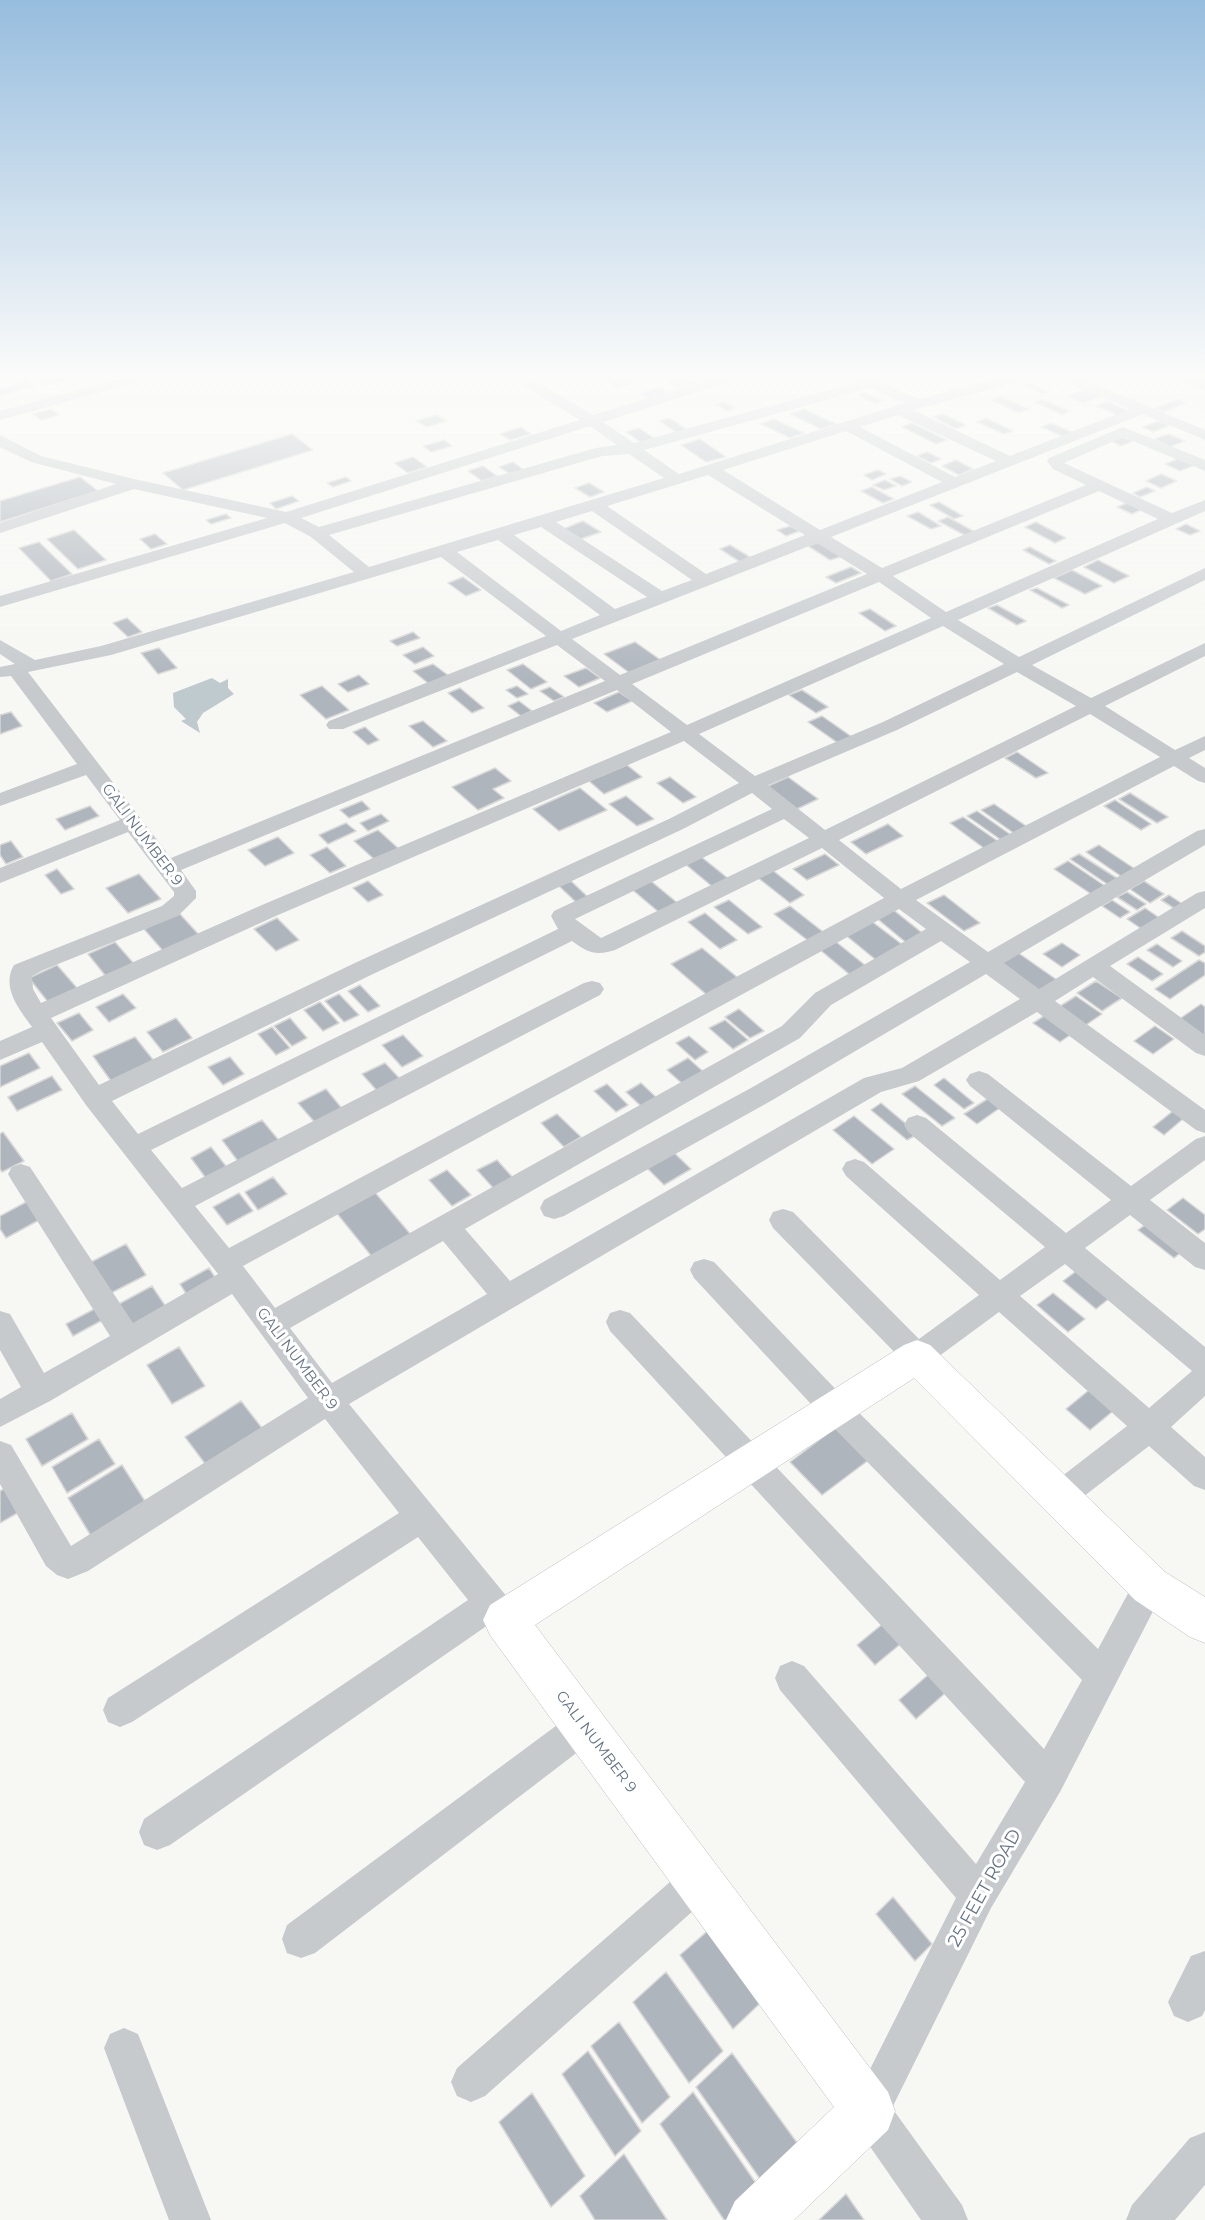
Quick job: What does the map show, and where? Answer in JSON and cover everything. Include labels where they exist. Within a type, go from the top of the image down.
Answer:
[{"type":"street","points":[[105,477],[287,518],[317,532],[367,574]]},
{"type":"street","points":[[0,602],[287,518],[419,477]]},
{"type":"street","points":[[317,532],[511,477]]},
{"type":"street","points":[[672,477],[676,479]]},
{"type":"street","points":[[16,670],[104,651],[501,534],[684,477]]},
{"type":"street","points":[[722,477],[820,536],[1018,665],[1091,706],[1205,777]]},
{"type":"street","points":[[943,477],[955,483]]},
{"type":"street","points":[[336,725],[971,477]]},
{"type":"street","points":[[1081,477],[1176,519],[1196,525]]},
{"type":"street","points":[[0,528],[134,484]]},
{"type":"street","points":[[167,868],[1099,485]]},
{"type":"street","points":[[594,505],[705,581]]},
{"type":"street","points":[[0,1051],[41,1023],[270,910],[544,795],[1205,505]]},
{"type":"street","points":[[543,521],[661,598]]},
{"type":"street","points":[[501,534],[614,616]]},
{"type":"street","points":[[444,551],[753,784],[900,899],[1205,1123]]},
{"type":"street","points":[[95,1098],[365,968],[676,824],[753,784],[890,726],[1205,573]]},
{"type":"street","name":"GALI NUMBER 9","points":[[0,646],[184,891],[185,898],[178,906],[22,971],[19,980],[21,989],[41,1023],[95,1098],[328,1401],[498,1612],[869,2111]]},
{"type":"street","points":[[786,810],[562,916],[563,921],[596,947],[607,945],[824,840],[1205,649]]},
{"type":"street","points":[[0,1414],[128,1340],[230,1271],[900,899],[1205,742]]},
{"type":"street","points":[[0,800],[91,766]]},
{"type":"street","points":[[0,876],[133,822]]},
{"type":"street","points":[[554,1208],[760,1095],[1205,836]]},
{"type":"street","points":[[0,1455],[57,1555],[68,1564],[328,1401],[873,1084],[910,1075],[1205,898]]},
{"type":"street","points":[[134,1147],[574,930]]},
{"type":"street","points":[[271,1325],[791,1032],[823,999],[942,930]]},
{"type":"street","points":[[1094,966],[1205,1047]]},
{"type":"street","points":[[177,1203],[592,989]]},
{"type":"street","points":[[979,1080],[1205,1259]]},
{"type":"street","points":[[917,1125],[1205,1364]]},
{"type":"street","points":[[157,1832],[498,1612],[752,1462],[917,1356],[1205,1146]]},
{"type":"street","points":[[855,1169],[1205,1476]]},
{"type":"street","points":[[21,1174],[128,1340]]},
{"type":"street","points":[[783,1220],[1150,1586],[1205,1622]]},
{"type":"street","points":[[447,1226],[507,1298]]},
{"type":"street","points":[[704,1270],[835,1409],[1102,1676]]},
{"type":"street","points":[[620,1322],[1047,1779]]},
{"type":"street","points":[[0,1323],[39,1392]]},
{"type":"street","points":[[1059,1497],[1148,1428],[1205,1378]]},
{"type":"street","points":[[120,1710],[421,1517]]},
{"type":"street","name":"25 FEET ROAD","points":[[754,2220],[869,2111],[978,1895],[1047,1779],[1150,1586]]},
{"type":"street","points":[[792,1678],[978,1895]]},
{"type":"street","points":[[301,1939],[584,1726]]},
{"type":"street","points":[[471,2082],[699,1881]]},
{"type":"street","points":[[124,2048],[189,2220]]},
{"type":"street","points":[[869,2111],[947,2220]]},
{"type":"street","points":[[1148,2220],[1205,2153]]},
{"type":"shaded area","points":[[212,678],[220,683],[228,679],[228,688],[234,694],[203,713],[197,722],[200,733],[181,721],[186,719],[174,707],[173,693]]},
{"type":"building","points":[[80,477],[98,491],[0,522],[0,501]]},
{"type":"building","points":[[167,477],[227,477],[183,490]]},
{"type":"building","points":[[346,477],[351,481],[333,487],[327,483]]},
{"type":"building","points":[[476,477],[495,477],[482,481]]},
{"type":"building","points":[[867,477],[880,477],[872,480]]},
{"type":"building","points":[[901,477],[912,482],[902,486],[890,479]]},
{"type":"building","points":[[1155,477],[1167,477],[1177,481],[1161,488],[1146,481]]},
{"type":"building","points":[[885,480],[896,486],[884,490],[873,485]]},
{"type":"building","points":[[589,483],[604,492],[590,497],[575,488]]},
{"type":"building","points":[[872,487],[894,499],[883,503],[861,491]]},
{"type":"building","points":[[1147,487],[1155,491],[1140,497],[1133,493]]},
{"type":"building","points":[[292,496],[299,501],[276,509],[270,503]]},
{"type":"building","points":[[939,502],[963,516],[954,519],[930,505]]},
{"type":"building","points":[[1129,502],[1143,509],[1132,514],[1117,507]]},
{"type":"building","points":[[918,512],[941,526],[931,529],[907,516]]},
{"type":"building","points":[[226,514],[231,518],[211,524],[206,520]]},
{"type":"building","points":[[948,517],[975,532],[966,536],[938,521]]},
{"type":"building","points":[[583,521],[601,532],[581,539],[563,529]]},
{"type":"building","points":[[1036,522],[1066,538],[1055,543],[1025,527]]},
{"type":"building","points":[[1186,524],[1200,531],[1190,535],[1176,529]]},
{"type":"building","points":[[790,526],[800,531],[786,536],[777,530]]},
{"type":"building","points":[[74,530],[106,560],[78,569],[47,539]]},
{"type":"building","points":[[155,534],[167,544],[151,549],[140,539]]},
{"type":"building","points":[[824,540],[847,555],[830,560],[808,546]]},
{"type":"building","points":[[39,542],[72,574],[51,581],[19,548]]},
{"type":"building","points":[[730,545],[750,557],[740,562],[720,549]]},
{"type":"building","points":[[1030,547],[1056,561],[1049,564],[1023,550]]},
{"type":"building","points":[[1098,560],[1129,576],[1114,583],[1084,567]]},
{"type":"building","points":[[851,567],[861,573],[836,583],[826,577]]},
{"type":"building","points":[[1072,570],[1102,586],[1085,594],[1054,578]]},
{"type":"building","points":[[463,577],[481,590],[466,596],[448,583]]},
{"type":"building","points":[[1037,588],[1069,605],[1062,608],[1030,590]]},
{"type":"building","points":[[997,605],[1026,621],[1017,625],[988,608]]},
{"type":"building","points":[[870,609],[896,626],[885,631],[859,613]]},
{"type":"building","points":[[127,618],[142,632],[128,637],[113,623]]},
{"type":"building","points":[[413,632],[420,638],[397,646],[390,641]]},
{"type":"building","points":[[635,642],[662,661],[631,674],[604,654]]},
{"type":"building","points":[[423,647],[434,656],[415,664],[403,655]]},
{"type":"building","points":[[159,648],[177,668],[158,674],[141,653]]},
{"type":"building","points":[[433,664],[449,676],[429,684],[413,671]]},
{"type":"building","points":[[523,664],[547,682],[531,689],[507,670]]},
{"type":"building","points":[[586,668],[600,678],[579,687],[564,676]]},
{"type":"building","points":[[359,675],[369,684],[348,692],[338,684]]},
{"type":"building","points":[[322,686],[349,710],[326,719],[300,695]]},
{"type":"building","points":[[517,686],[528,694],[517,698],[506,690]]},
{"type":"building","points":[[550,687],[564,697],[554,701],[540,691]]},
{"type":"building","points":[[460,688],[484,708],[472,713],[448,693]]},
{"type":"building","points":[[802,690],[828,707],[816,713],[789,695]]},
{"type":"building","points":[[619,692],[632,701],[607,712],[594,703]]},
{"type":"building","points":[[519,701],[532,711],[521,716],[508,706]]},
{"type":"building","points":[[11,712],[22,726],[0,734],[0,715]]},
{"type":"building","points":[[822,716],[852,737],[838,743],[808,722]]},
{"type":"building","points":[[423,721],[447,741],[433,747],[409,726]]},
{"type":"building","points":[[365,727],[379,740],[368,745],[353,732]]},
{"type":"building","points":[[1017,752],[1048,773],[1036,778],[1005,758]]},
{"type":"building","points":[[627,765],[642,777],[604,794],[589,781]]},
{"type":"building","points":[[495,768],[511,781],[493,789],[504,798],[478,810],[452,787]]},
{"type":"building","points":[[670,777],[696,797],[683,803],[657,783]]},
{"type":"building","points":[[788,777],[818,799],[797,809],[768,786]]},
{"type":"building","points":[[580,788],[607,810],[559,831],[533,809]]},
{"type":"building","points":[[1130,793],[1168,817],[1157,823],[1119,799]]},
{"type":"building","points":[[626,796],[654,819],[637,826],[609,804]]},
{"type":"building","points":[[1115,800],[1151,824],[1141,830],[1104,806]]},
{"type":"building","points":[[362,801],[370,809],[349,818],[340,810]]},
{"type":"building","points":[[994,804],[1029,828],[1015,834],[981,810]]},
{"type":"building","points":[[90,806],[99,816],[65,830],[56,819]]},
{"type":"building","points":[[977,811],[1014,837],[1004,842],[967,816]]},
{"type":"building","points":[[381,814],[389,821],[368,831],[360,823]]},
{"type":"building","points":[[963,817],[999,842],[985,849],[950,823]]},
{"type":"building","points":[[346,823],[356,831],[328,844],[319,835]]},
{"type":"building","points":[[888,824],[903,836],[866,854],[851,842]]},
{"type":"building","points":[[378,830],[399,849],[375,860],[354,841]]},
{"type":"building","points":[[278,837],[294,853],[265,866],[248,850]]},
{"type":"building","points":[[11,841],[23,857],[6,864],[0,855],[0,845]]},
{"type":"building","points":[[1099,845],[1138,871],[1125,879],[1086,852]]},
{"type":"building","points":[[327,847],[346,866],[330,873],[310,855]]},
{"type":"building","points":[[825,854],[839,865],[807,880],[793,869]]},
{"type":"building","points":[[1079,854],[1123,882],[1113,888],[1070,859]]},
{"type":"building","points":[[699,855],[730,880],[714,888],[684,863]]},
{"type":"building","points":[[1068,861],[1111,890],[1097,898],[1054,869]]},
{"type":"building","points":[[57,869],[74,889],[61,894],[45,875]]},
{"type":"building","points":[[771,869],[804,895],[790,903],[757,877]]},
{"type":"building","points":[[139,874],[161,899],[128,913],[106,888]]},
{"type":"building","points":[[646,877],[680,905],[661,914],[628,886]]},
{"type":"building","points":[[368,881],[383,895],[368,902],[353,888]]},
{"type":"building","points":[[571,881],[591,900],[579,905],[559,886]]},
{"type":"building","points":[[1144,881],[1164,894],[1150,903],[1130,889]]},
{"type":"building","points":[[1127,892],[1146,904],[1137,910],[1117,897]]},
{"type":"building","points":[[944,895],[980,923],[964,931],[927,903]]},
{"type":"building","points":[[1169,895],[1184,905],[1177,910],[1161,900]]},
{"type":"building","points":[[729,900],[762,927],[748,934],[714,907]]},
{"type":"building","points":[[1112,900],[1130,912],[1120,918],[1102,906]]},
{"type":"building","points":[[790,906],[827,935],[811,943],[774,914]]},
{"type":"building","points":[[891,908],[926,936],[909,945],[874,916]]},
{"type":"building","points":[[1145,908],[1164,921],[1146,932],[1127,919]]},
{"type":"building","points":[[179,913],[200,936],[164,952],[144,929]]},
{"type":"building","points":[[705,913],[737,940],[720,949],[688,922]]},
{"type":"building","points":[[277,918],[299,940],[276,951],[254,929]]},
{"type":"building","points":[[870,920],[904,946],[876,960],[843,933]]},
{"type":"building","points":[[1182,931],[1205,946],[1205,952],[1199,956],[1171,938]]},
{"type":"building","points":[[835,941],[871,970],[855,979],[819,949]]},
{"type":"building","points":[[115,942],[136,966],[108,979],[88,954]]},
{"type":"building","points":[[1062,943],[1080,955],[1062,967],[1043,954]]},
{"type":"building","points":[[1157,944],[1182,961],[1173,967],[1147,950]]},
{"type":"building","points":[[702,948],[738,978],[707,995],[671,964]]},
{"type":"building","points":[[1017,952],[1057,980],[1034,994],[995,965]]},
{"type":"building","points":[[1138,957],[1163,974],[1152,981],[1127,964]]},
{"type":"building","points":[[1199,960],[1205,963],[1205,975],[1170,999],[1155,989]]},
{"type":"building","points":[[57,965],[77,988],[48,1002],[29,978]]},
{"type":"building","points":[[1096,981],[1122,998],[1102,1011],[1077,993]]},
{"type":"building","points":[[360,985],[380,1006],[368,1012],[348,991]]},
{"type":"building","points":[[123,994],[136,1008],[109,1022],[96,1007]]},
{"type":"building","points":[[339,994],[359,1015],[344,1022],[325,1001]]},
{"type":"building","points":[[1076,996],[1102,1014],[1080,1029],[1054,1010]]},
{"type":"building","points":[[320,1002],[339,1023],[323,1031],[304,1010]]},
{"type":"building","points":[[1201,1004],[1205,1007],[1205,1038],[1178,1020]]},
{"type":"building","points":[[739,1009],[764,1031],[750,1038],[725,1017]]},
{"type":"building","points":[[79,1013],[93,1030],[72,1041],[57,1023]]},
{"type":"building","points":[[1047,1014],[1073,1033],[1060,1042],[1033,1023]]},
{"type":"building","points":[[176,1018],[192,1038],[163,1052],[147,1032]]},
{"type":"building","points":[[290,1018],[307,1038],[292,1046],[274,1026]]},
{"type":"building","points":[[725,1020],[748,1040],[733,1049],[709,1028]]},
{"type":"building","points":[[1155,1026],[1174,1039],[1153,1054],[1134,1041]]},
{"type":"building","points":[[272,1027],[290,1048],[276,1055],[258,1034]]},
{"type":"building","points":[[403,1035],[423,1056],[402,1067],[382,1045]]},
{"type":"building","points":[[689,1036],[708,1052],[695,1060],[676,1043]]},
{"type":"building","points":[[135,1037],[154,1061],[111,1081],[93,1056]]},
{"type":"building","points":[[29,1053],[40,1068],[0,1087],[0,1066]]},
{"type":"building","points":[[230,1057],[244,1074],[223,1085],[208,1067]]},
{"type":"building","points":[[688,1058],[707,1075],[686,1087],[667,1070]]},
{"type":"building","points":[[385,1063],[402,1081],[379,1093],[362,1074]]},
{"type":"building","points":[[52,1076],[62,1090],[17,1111],[8,1097]]},
{"type":"building","points":[[944,1078],[974,1103],[964,1109],[934,1085]]},
{"type":"building","points":[[641,1083],[659,1100],[644,1109],[626,1092]]},
{"type":"building","points":[[607,1084],[628,1105],[616,1112],[594,1091]]},
{"type":"building","points":[[915,1086],[955,1118],[942,1126],[902,1094]]},
{"type":"building","points":[[326,1089],[344,1111],[317,1125],[298,1103]]},
{"type":"building","points":[[992,1096],[1004,1105],[977,1124],[964,1114]]},
{"type":"building","points":[[881,1103],[918,1134],[907,1140],[871,1110]]},
{"type":"building","points":[[1173,1111],[1184,1118],[1164,1135],[1153,1127]]},
{"type":"building","points":[[557,1114],[581,1137],[564,1147],[541,1123]]},
{"type":"building","points":[[854,1116],[894,1149],[872,1164],[833,1130]]},
{"type":"building","points":[[262,1120],[281,1143],[240,1164],[222,1140]]},
{"type":"building","points":[[3,1132],[24,1161],[2,1172],[0,1169],[0,1134]]},
{"type":"building","points":[[211,1147],[229,1170],[208,1181],[191,1158]]},
{"type":"building","points":[[669,1148],[691,1169],[664,1185],[643,1164]]},
{"type":"building","points":[[497,1160],[515,1180],[496,1191],[477,1170]]},
{"type":"building","points":[[447,1170],[471,1195],[452,1206],[429,1180]]},
{"type":"building","points":[[273,1177],[287,1194],[258,1210],[245,1192]]},
{"type":"building","points":[[373,1190],[412,1236],[373,1258],[335,1211]]},
{"type":"building","points":[[239,1193],[253,1211],[227,1225],[213,1207]]},
{"type":"building","points":[[1183,1198],[1205,1215],[1205,1229],[1198,1234],[1167,1210]]},
{"type":"building","points":[[28,1201],[41,1219],[6,1238],[0,1229],[0,1216]]},
{"type":"building","points":[[1152,1220],[1188,1247],[1174,1258],[1138,1230]]},
{"type":"building","points":[[126,1244],[146,1275],[111,1293],[91,1262]]},
{"type":"building","points":[[1083,1266],[1116,1293],[1096,1309],[1063,1281]]},
{"type":"building","points":[[209,1268],[216,1279],[187,1295],[180,1284]]},
{"type":"building","points":[[152,1286],[168,1310],[133,1329],[117,1305]]},
{"type":"building","points":[[1053,1293],[1085,1319],[1068,1332],[1037,1305]]},
{"type":"building","points":[[102,1305],[110,1316],[73,1336],[66,1324]]},
{"type":"building","points":[[179,1347],[205,1386],[172,1404],[147,1365]]},
{"type":"building","points":[[1094,1386],[1118,1407],[1090,1430],[1066,1409]]},
{"type":"building","points":[[241,1401],[265,1432],[209,1469],[185,1437]]},
{"type":"building","points":[[72,1413],[88,1439],[42,1466],[26,1439]]},
{"type":"building","points":[[838,1426],[870,1459],[822,1495],[790,1462]]},
{"type":"building","points":[[99,1439],[115,1464],[67,1493],[52,1467]]},
{"type":"building","points":[[122,1465],[148,1506],[94,1541],[68,1498]]},
{"type":"building","points":[[12,1484],[26,1508],[0,1523],[0,1491]]},
{"type":"building","points":[[891,1617],[909,1637],[875,1665],[857,1645]]},
{"type":"building","points":[[935,1669],[952,1687],[916,1719],[899,1700]]},
{"type":"building","points":[[893,1897],[932,1944],[915,1961],[876,1914]]},
{"type":"building","points":[[719,1921],[772,1992],[733,2029],[680,1955]]},
{"type":"building","points":[[666,1972],[723,2051],[689,2083],[633,2002]]},
{"type":"building","points":[[619,2022],[670,2097],[642,2123],[591,2046]]},
{"type":"building","points":[[588,2051],[641,2131],[615,2156],[562,2074]]},
{"type":"building","points":[[732,2053],[811,2162],[774,2199],[696,2087]]},
{"type":"building","points":[[693,2092],[769,2202],[752,2220],[724,2220],[660,2124]]},
{"type":"building","points":[[532,2093],[585,2176],[551,2207],[499,2122]]},
{"type":"building","points":[[624,2154],[667,2220],[595,2220],[580,2196]]},
{"type":"building","points":[[846,2194],[864,2220],[819,2220]]}]
